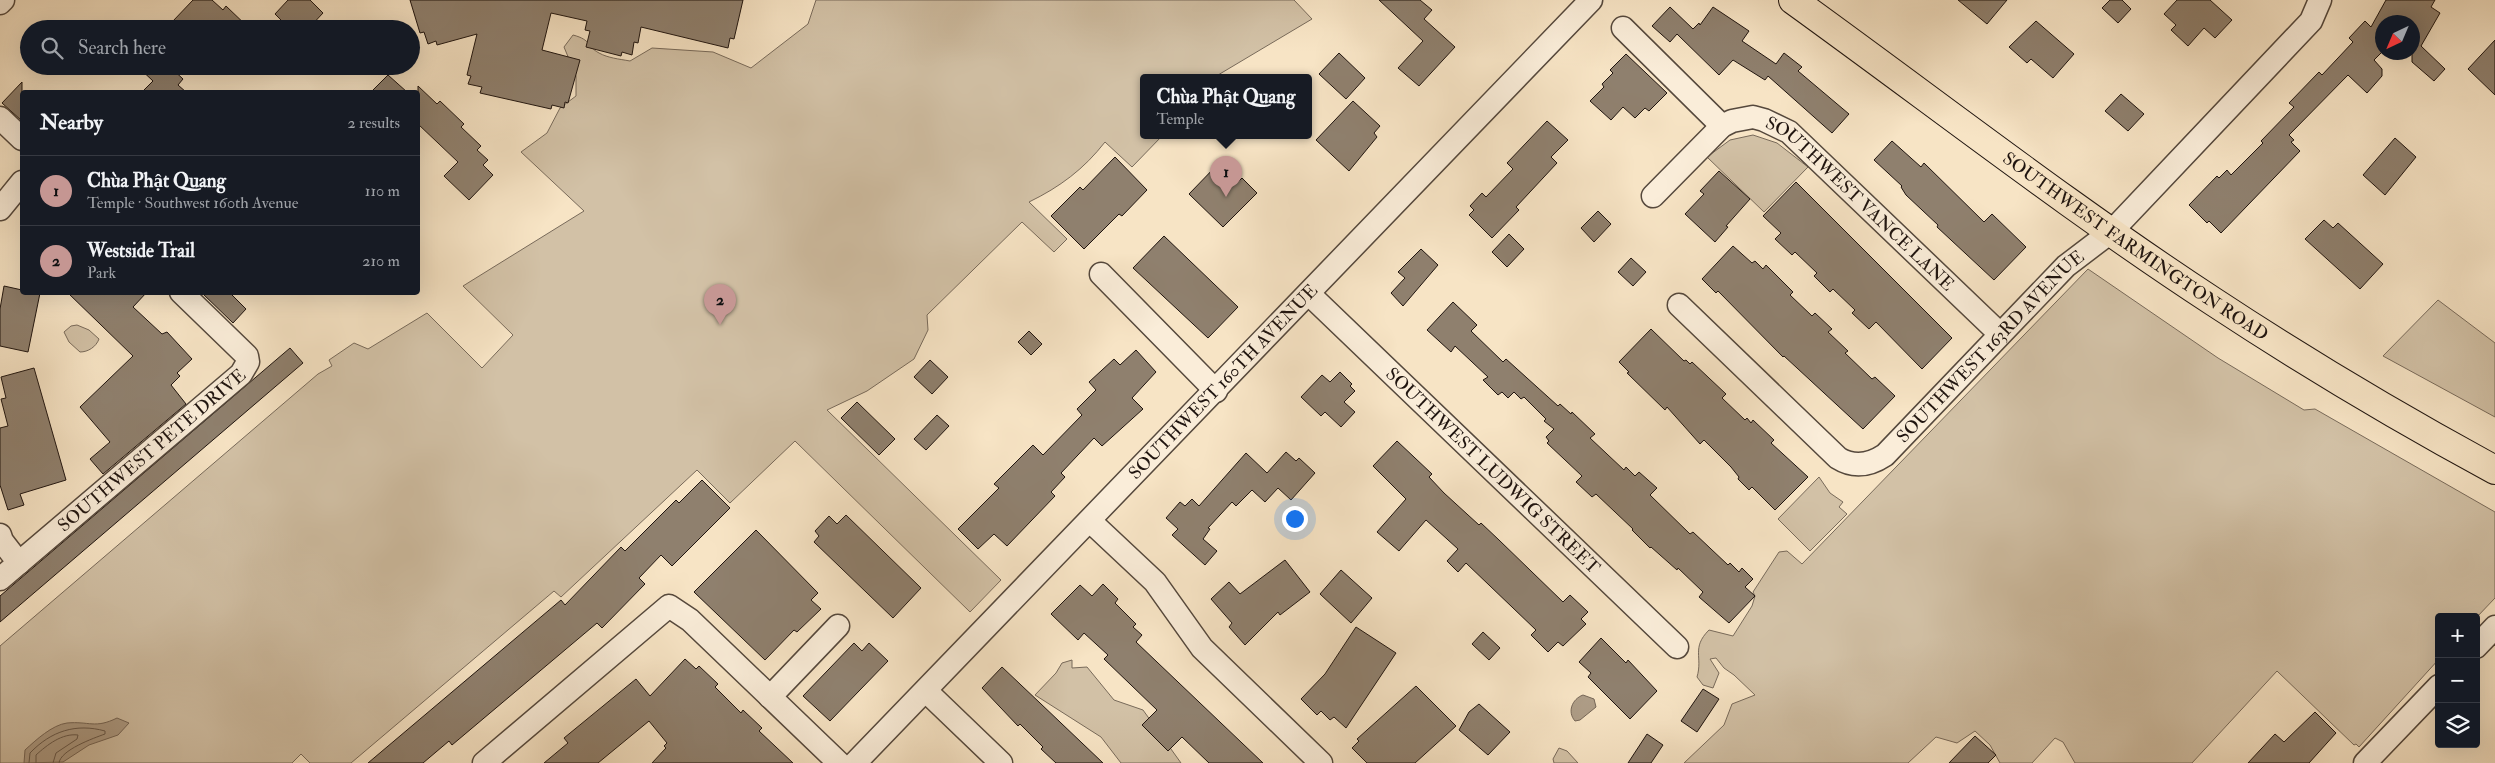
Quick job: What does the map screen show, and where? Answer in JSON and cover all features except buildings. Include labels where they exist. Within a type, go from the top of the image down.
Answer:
[{"type":"main road","name":"SOUTHWEST FARMINGTON ROAD","points":[[1793,0],[2213,302],[2323,371],[2495,470]]},
{"type":"street","points":[[0,3],[3,0]]},
{"type":"street","name":"SOUTHWEST 160TH AVENUE","points":[[855,763],[1592,0]]},
{"type":"street","name":"SOUTHWEST 163RD AVENUE","points":[[1679,305],[1838,458],[1844,462],[1859,464],[1873,462],[1885,455],[2066,266],[2112,231],[2311,21],[2320,0]]},
{"type":"street","points":[[1623,28],[1722,126],[1653,196]]},
{"type":"street","name":"SOUTHWEST VANCE LANE","points":[[1722,126],[1740,118],[1753,117],[1789,132],[2000,334]]},
{"type":"street","points":[[0,118],[20,137]]},
{"type":"street","points":[[0,210],[20,185]]},
{"type":"street","points":[[1101,274],[1216,391]]},
{"type":"street","name":"SOUTHWEST LUDWIG STREET","points":[[1309,294],[1677,647]]},
{"type":"street","name":"SOUTHWEST PETE DRIVE","points":[[0,579],[241,374],[246,367],[247,356],[184,295]]},
{"type":"street","points":[[1090,521],[1155,582],[1202,648],[1321,763]]},
{"type":"street","points":[[0,535],[2,541],[19,563]]},
{"type":"street","points":[[484,763],[669,606],[690,620],[839,763]]},
{"type":"street","points":[[770,697],[838,626]]},
{"type":"street","points":[[2480,643],[2495,627]]},
{"type":"street","points":[[2365,763],[2435,690]]},
{"type":"street","points":[[926,691],[1001,763]]},
{"type":"shaded area","points":[[816,0],[1294,0],[1312,19],[1220,74],[1140,74],[1140,139],[1159,139],[1132,167],[1105,142],[1080,169],[1051,190],[1029,202],[1067,239],[1054,252],[1022,222],[927,315],[928,330],[914,359],[867,391],[827,410],[1001,580],[970,612],[795,441],[730,503],[697,470],[561,597],[554,591],[351,763],[310,763],[301,754],[292,763],[0,763],[0,646],[318,374],[332,366],[329,360],[354,343],[368,349],[427,313],[482,368],[513,335],[463,286],[584,211],[521,152],[547,133],[560,108],[576,96],[576,76],[564,47],[573,35],[586,41],[599,53],[618,59],[630,61],[652,48],[713,52],[751,68],[808,24]]},
{"type":"shaded area","points":[[1753,135],[1777,143],[1808,167],[1764,212],[1707,157],[1730,140]]},
{"type":"shaded area","points":[[2088,269],[2218,358],[2304,410],[2315,409],[2495,512],[2495,598],[2480,614],[2435,613],[2435,663],[2359,747],[2356,744],[2354,745],[2277,671],[2192,763],[2075,763],[2063,742],[2055,738],[2032,763],[2000,763],[1990,745],[1975,731],[1957,743],[1936,737],[1908,763],[1684,763],[1724,725],[1732,704],[1755,695],[1724,668],[1716,658],[1710,659],[1719,673],[1713,688],[1703,685],[1697,677],[1700,642],[1709,630],[1733,636],[1752,606],[1755,596],[1753,592],[1779,552],[1787,551],[1802,564]]},
{"type":"shaded area","points":[[2438,300],[2495,343],[2495,417],[2383,356]]},
{"type":"shaded area","points":[[77,325],[89,330],[99,339],[94,347],[80,352],[69,342],[64,332],[71,326]]},
{"type":"shaded area","points":[[1819,477],[1830,493],[1843,502],[1839,507],[1847,514],[1810,551],[1778,519]]},
{"type":"shaded area","points":[[1072,660],[1072,668],[1087,667],[1114,700],[1143,710],[1181,763],[1121,763],[1101,737],[1035,695],[1056,673],[1062,663]]},
{"type":"shaded area","points":[[1559,748],[1567,751],[1578,763],[1554,763],[1553,759]]},
{"type":"water","points":[[1583,695],[1594,699],[1596,707],[1580,720],[1575,721],[1571,714],[1572,706],[1576,699]]},
{"type":"water","points":[[117,718],[129,723],[118,735],[89,745],[63,762],[24,763],[25,750],[44,734],[61,724],[103,723]]},
{"type":"place","name":"Chùa Phật Quang","points":[[1226,197]]},
{"type":"place","name":"Westside Trail","points":[[720,325]]}]
